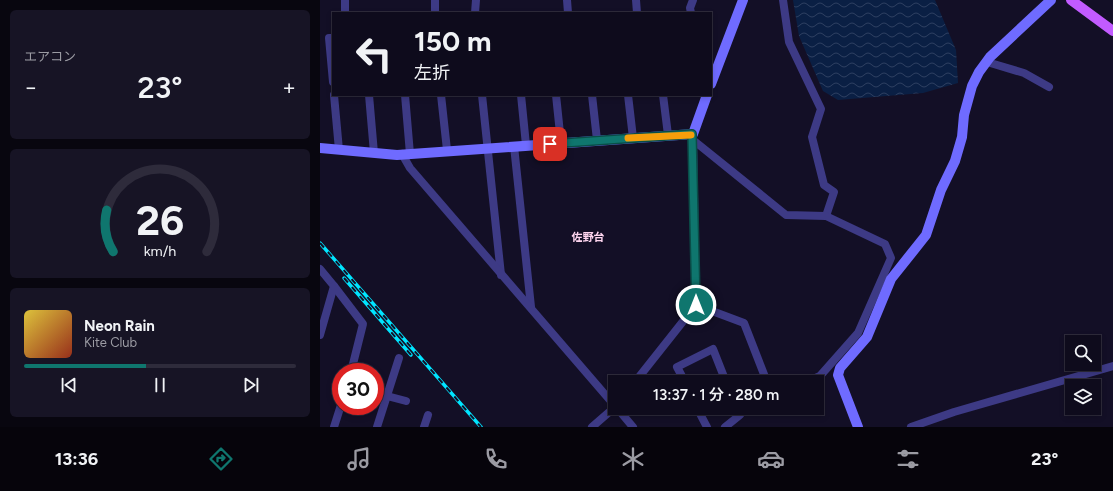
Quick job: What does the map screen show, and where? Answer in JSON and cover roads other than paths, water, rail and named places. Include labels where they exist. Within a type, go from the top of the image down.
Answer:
[{"type":"main road","points":[[1071,0],[1113,31]]},
{"type":"street","points":[[345,0],[345,12]]},
{"type":"street","points":[[435,0],[435,12]]},
{"type":"street","points":[[476,0],[476,12]]},
{"type":"street","points":[[567,0],[568,12]]},
{"type":"street","points":[[636,0],[637,12]]},
{"type":"street","points":[[690,12],[693,0]]},
{"type":"street","points":[[712,81],[743,0]]},
{"type":"street","points":[[783,0],[789,42],[821,109],[812,136],[824,185],[834,192],[826,216]]},
{"type":"street","points":[[858,427],[838,375],[840,368],[867,337],[891,279],[926,235],[941,190],[962,137],[964,115],[972,86],[986,62],[1050,0]]},
{"type":"street","points":[[332,38],[329,38],[332,71]]},
{"type":"street","points":[[986,62],[1024,73],[1049,87]]},
{"type":"street","points":[[334,96],[339,150]]},
{"type":"street","points":[[369,96],[374,153]]},
{"type":"street","points":[[404,96],[406,154],[410,168],[608,398]]},
{"type":"street","points":[[441,96],[446,150]]},
{"type":"street","points":[[482,96],[501,274]]},
{"type":"street","points":[[521,96],[526,145]]},
{"type":"street","points":[[556,96],[561,143]]},
{"type":"street","points":[[592,96],[597,140]]},
{"type":"street","points":[[628,96],[633,138]]},
{"type":"street","points":[[663,96],[668,136]]},
{"type":"street","points":[[641,375],[696,305],[693,137],[705,96]]},
{"type":"street","points":[[320,148],[374,153],[406,154],[597,140],[668,136],[693,137],[786,215],[826,216],[885,244],[891,258],[858,334],[821,375]]},
{"type":"street","points":[[514,146],[531,307]]},
{"type":"street","points":[[320,269],[363,324],[353,363]]},
{"type":"street","points":[[320,335],[334,286]]},
{"type":"street","points":[[696,305],[744,323],[764,375]]},
{"type":"street","points":[[681,375],[677,367],[713,349],[723,375]]},
{"type":"street","points":[[377,427],[399,358]]},
{"type":"street","points":[[911,427],[954,412],[1113,366]]},
{"type":"street","points":[[387,396],[406,402]]},
{"type":"street","points":[[592,427],[608,414]]},
{"type":"street","points":[[334,427],[338,415]]},
{"type":"street","points":[[424,427],[428,415]]},
{"type":"street","points":[[623,415],[633,427]]},
{"type":"street","points":[[700,415],[706,427]]},
{"type":"street","points":[[725,427],[740,415]]},
{"type":"water","points":[[793,0],[935,0],[956,50],[958,83],[923,93],[838,100],[823,91],[799,36]]},
{"type":"railway","points":[[320,243],[481,427]]},
{"type":"railway","points":[[344,278],[411,355]]},
{"type":"district","name":"佐野台","points":[[588,237]]}]
